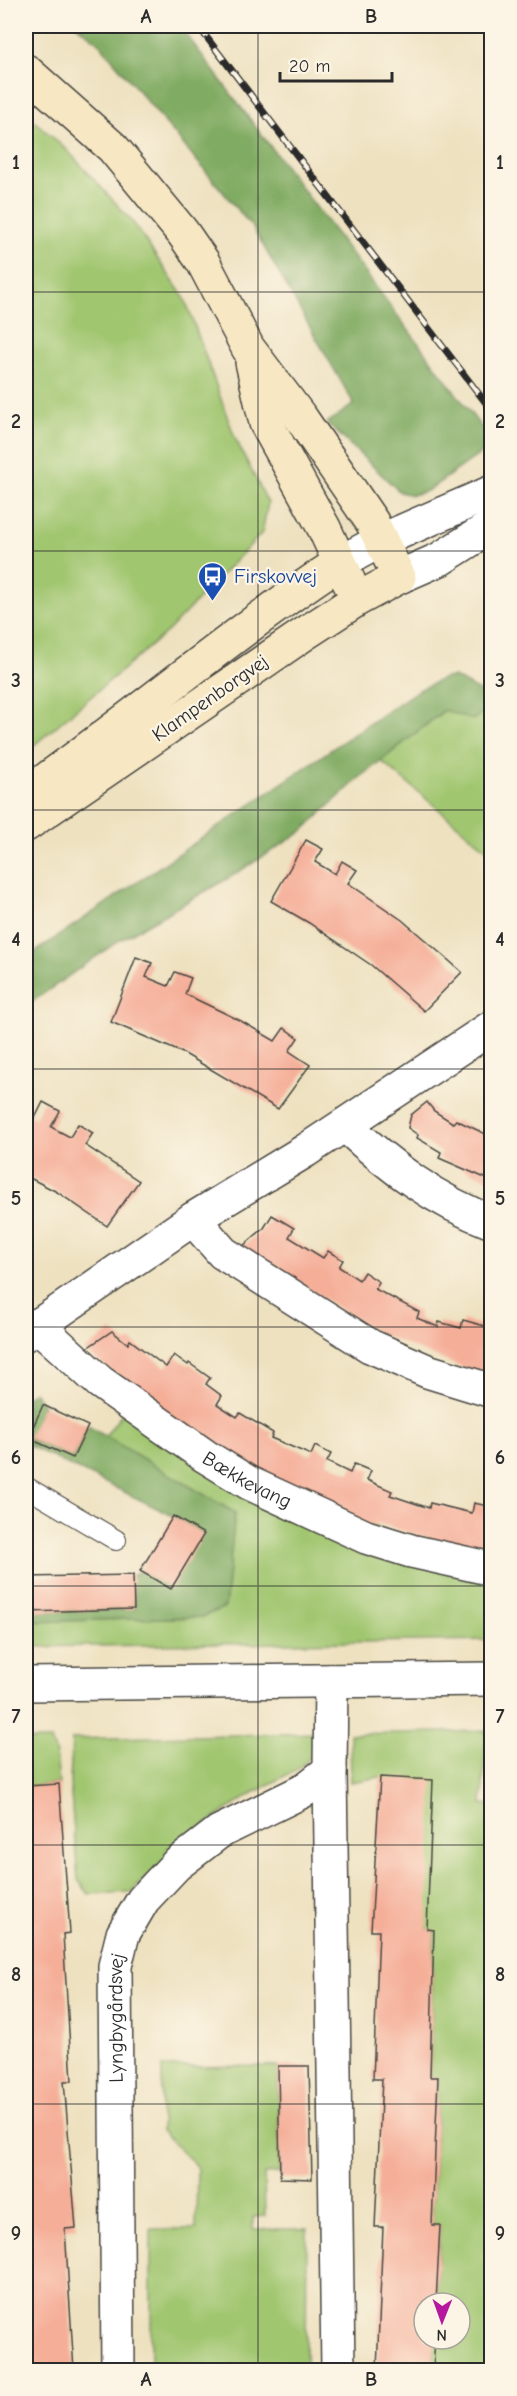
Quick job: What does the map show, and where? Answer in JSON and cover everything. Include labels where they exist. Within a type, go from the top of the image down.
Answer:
[{"type":"street","points":[[26,71],[113,148],[183,233],[203,262],[248,348],[301,418],[363,507],[382,540],[399,577],[440,559],[492,526]]},
{"type":"street","points":[[248,348],[266,423],[324,528],[358,599]]},
{"type":"street","points":[[339,563],[382,540],[492,492]]},
{"type":"street","name":"Klampenborgvej","points":[[26,794],[282,600],[339,563]]},
{"type":"street","name":"Klampenborgvej","points":[[26,825],[358,599],[399,577]]},
{"type":"street","name":"Bækkevang","points":[[492,1027],[345,1125],[193,1219],[31,1329],[100,1382],[205,1456],[249,1483],[366,1537],[411,1551],[492,1569]]},
{"type":"street","points":[[345,1125],[406,1178],[446,1202],[492,1222]]},
{"type":"street","points":[[193,1219],[223,1252],[370,1346],[427,1371],[492,1391]]},
{"type":"street","points":[[26,1684],[492,1679]]},
{"type":"street","points":[[331,1681],[330,1770],[338,2370]]},
{"type":"street","name":"Lyngbygårdsvej","points":[[118,2370],[115,1966],[123,1934],[144,1900],[176,1865],[219,1832],[303,1791],[330,1770]]},
{"type":"lane","points":[[26,1487],[116,1540]]},
{"type":"green space","points":[[77,26],[180,26],[491,440],[491,446],[427,491],[412,495],[400,492],[327,423],[354,404],[253,228],[97,41]]},
{"type":"green space","points":[[26,114],[67,150],[132,221],[185,299],[235,438],[268,503],[262,533],[168,631],[26,752]]},
{"type":"green space","points":[[454,677],[490,697],[484,711],[473,720],[444,710],[358,779],[300,833],[232,876],[120,940],[26,1006],[26,958],[417,691],[444,678]]},
{"type":"green space","points":[[490,697],[491,853],[381,761],[445,710],[484,711]]},
{"type":"green space","points":[[34,1392],[43,1405],[29,1439],[73,1458],[88,1426],[235,1513],[225,1607],[202,1617],[26,1622],[26,1612],[134,1609],[133,1575],[203,1534],[173,1516],[26,1444],[26,1397]]},
{"type":"green space","points":[[123,1412],[491,1579],[491,1640],[26,1647],[26,1622],[202,1617],[225,1607],[235,1513],[105,1437]]},
{"type":"green space","points":[[486,1731],[482,1804],[492,1805],[491,2370],[433,2370],[434,2351],[472,2351],[472,2291],[437,2291],[440,2225],[432,2225],[438,2078],[430,2077],[434,1931],[427,1929],[380,1777],[351,1782],[350,1734]]},
{"type":"green space","points":[[318,1733],[317,1743],[310,1758],[296,1770],[253,1793],[201,1827],[131,1892],[89,1894],[78,1880],[70,1783],[72,1739]]},
{"type":"green space","points":[[26,1740],[51,1740],[56,1754],[59,1784],[26,1786]]},
{"type":"green space","points":[[278,2066],[279,2173],[264,2174],[265,2216],[253,2217],[253,2229],[307,2229],[306,2361],[296,2370],[154,2370],[151,2367],[151,2229],[196,2229],[197,2166],[161,2131],[162,2067]]},
{"type":"building","points":[[306,840],[323,849],[315,862],[335,874],[342,861],[357,870],[348,883],[402,920],[462,972],[424,1011],[371,965],[309,923],[271,901]]},
{"type":"building","points":[[136,957],[152,963],[146,977],[168,986],[175,972],[191,978],[185,994],[241,1021],[275,1041],[284,1028],[298,1038],[289,1051],[310,1065],[278,1109],[185,1054],[111,1022]]},
{"type":"building","points":[[43,1102],[60,1111],[51,1127],[70,1137],[78,1124],[93,1133],[85,1145],[139,1181],[107,1226],[57,1192],[26,1176],[26,1114],[35,1118]]},
{"type":"building","points":[[427,1102],[434,1111],[453,1123],[456,1120],[492,1137],[492,1181],[439,1158],[441,1152],[417,1138],[418,1135],[408,1128],[411,1115]]},
{"type":"building","points":[[272,1215],[294,1228],[289,1237],[323,1258],[328,1251],[343,1260],[339,1267],[359,1280],[364,1272],[379,1282],[375,1289],[419,1312],[417,1318],[438,1327],[439,1322],[461,1328],[463,1320],[492,1328],[492,1380],[380,1334],[242,1247],[264,1228]]},
{"type":"building","points":[[112,1331],[128,1344],[130,1340],[166,1367],[174,1355],[188,1365],[189,1363],[210,1378],[206,1384],[222,1396],[217,1404],[237,1417],[240,1413],[273,1433],[271,1438],[311,1455],[315,1446],[331,1454],[327,1462],[350,1473],[354,1464],[371,1471],[367,1480],[392,1491],[390,1495],[429,1508],[430,1503],[472,1513],[474,1503],[492,1507],[492,1558],[377,1523],[374,1528],[213,1451],[84,1350]]},
{"type":"building","points":[[43,1405],[88,1426],[73,1458],[28,1438]]},
{"type":"building","points":[[173,1516],[204,1534],[171,1589],[140,1571]]},
{"type":"building","points":[[133,1575],[134,1609],[26,1612],[26,1577]]},
{"type":"building","points":[[380,1777],[433,1780],[427,1929],[434,1930],[430,2077],[438,2077],[432,2225],[440,2225],[437,2291],[412,2291],[412,2351],[434,2351],[433,2370],[377,2370],[383,2227],[375,2227],[382,2079],[373,2079],[379,1931],[371,1931]]},
{"type":"building","points":[[59,1784],[70,1933],[63,1934],[72,2081],[64,2081],[76,2228],[65,2229],[74,2370],[26,2370],[26,1786]]},
{"type":"building","points":[[278,2066],[309,2066],[312,2179],[280,2178]]},
{"type":"railway","points":[[198,26],[492,411]]},
{"type":"place","name":"Firskovvej","points":[[213,602]]}]
